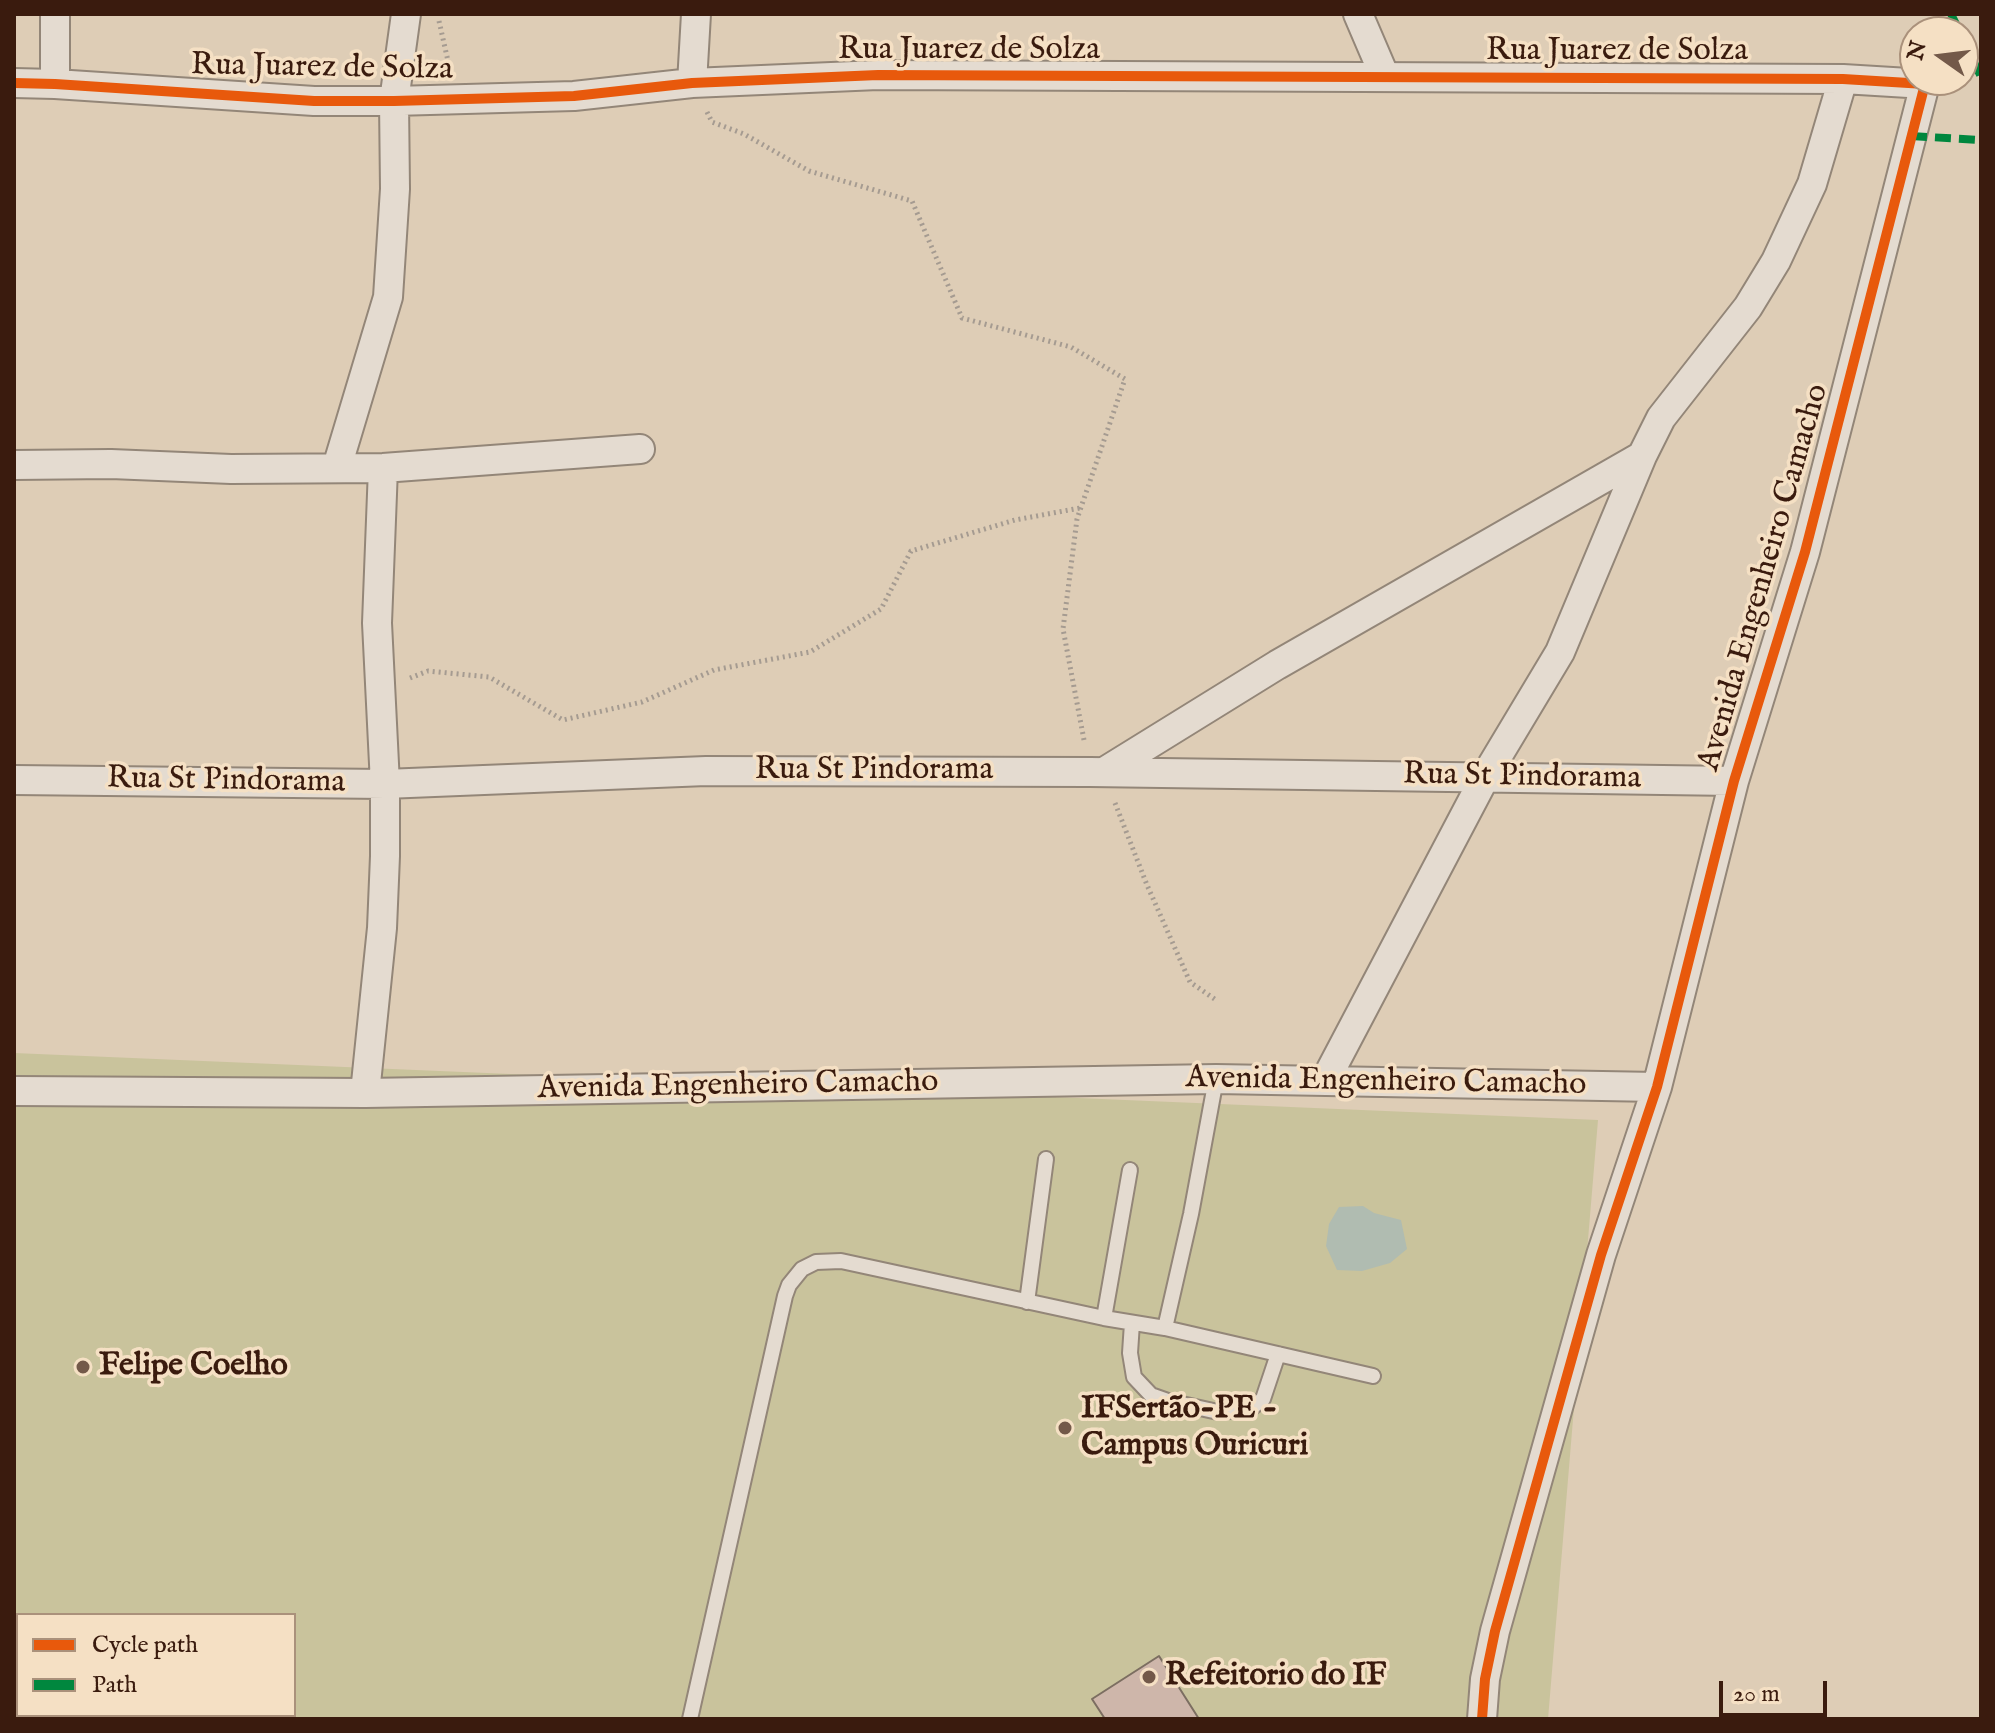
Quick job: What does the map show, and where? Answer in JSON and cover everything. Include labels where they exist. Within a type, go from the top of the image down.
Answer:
[{"type":"street","points":[[55,14],[55,84]]},
{"type":"street","points":[[337,467],[388,297],[395,189],[394,101],[406,14]]},
{"type":"street","points":[[692,83],[696,14]]},
{"type":"street","points":[[1358,14],[1385,77]]},
{"type":"street","name":"Rua Juarez de Solza","points":[[14,83],[314,101],[394,101],[574,96],[692,83],[878,75],[1843,79],[1899,82]]},
{"type":"street","points":[[1325,1081],[1485,777],[1560,652],[1661,418],[1748,307],[1776,261],[1812,184],[1843,79]]},
{"type":"street","name":"Avenida Engenheiro Camacho","points":[[14,1091],[365,1093],[1216,1079],[1657,1087],[1734,781],[1805,552],[1922,96]]},
{"type":"street","points":[[14,465],[383,468],[640,449]]},
{"type":"street","points":[[1097,772],[1642,456]]},
{"type":"street","points":[[365,1093],[382,928],[385,784],[377,623],[383,468]]},
{"type":"street","name":"Rua St Pindorama","points":[[14,780],[385,784],[706,771],[1097,772],[1734,781]]},
{"type":"street","points":[[1482,1719],[1485,1679],[1515,1558],[1601,1255],[1657,1087]]},
{"type":"lane","points":[[1165,1328],[1191,1214],[1216,1079]]},
{"type":"lane","points":[[1027,1302],[1046,1159]]},
{"type":"lane","points":[[1104,1318],[1130,1170]]},
{"type":"lane","points":[[690,1719],[785,1296],[795,1276],[808,1265],[841,1261],[1104,1318],[1165,1328],[1373,1376]]},
{"type":"lane","points":[[1132,1323],[1130,1353],[1134,1377],[1151,1395],[1218,1412],[1250,1409],[1263,1399],[1278,1354]]},
{"type":"path","points":[[437,14],[456,98]]},
{"type":"path","points":[[692,83],[712,122],[744,134],[809,171],[912,201],[962,318],[1071,347],[1125,379],[1077,519],[1063,629],[1097,772],[1190,982],[1216,1000]]},
{"type":"path","points":[[380,689],[428,671],[489,677],[563,720],[642,702],[714,670],[810,652],[881,609],[911,551],[1015,520],[1081,508]]},
{"type":"shaded area","points":[[14,1053],[1598,1120],[1548,1719],[14,1719]]},
{"type":"shaded area","points":[[1363,1206],[1374,1213],[1401,1220],[1407,1249],[1390,1263],[1362,1271],[1337,1270],[1326,1246],[1329,1224],[1339,1207]]},
{"type":"building","name":"Refeitorio do IF","points":[[1159,1656],[1199,1719],[1105,1719],[1092,1699]]},
{"type":"marked path","points":[[1979,73],[1981,77]]},
{"type":"marked path","points":[[1911,136],[1981,140]]},
{"type":"cycle path","points":[[14,83],[314,101],[574,96],[692,83],[878,75],[1843,79],[1925,84],[1805,552],[1734,781],[1657,1087],[1601,1255],[1495,1631],[1485,1679],[1482,1719]]},
{"type":"place","name":"Felipe Coelho","points":[[83,1367]]},
{"type":"place","name":"IFSertão-PE - Campus Ouricuri","points":[[1065,1428]]},
{"type":"place","name":"Refeitorio do IF","points":[[1149,1677]]}]
